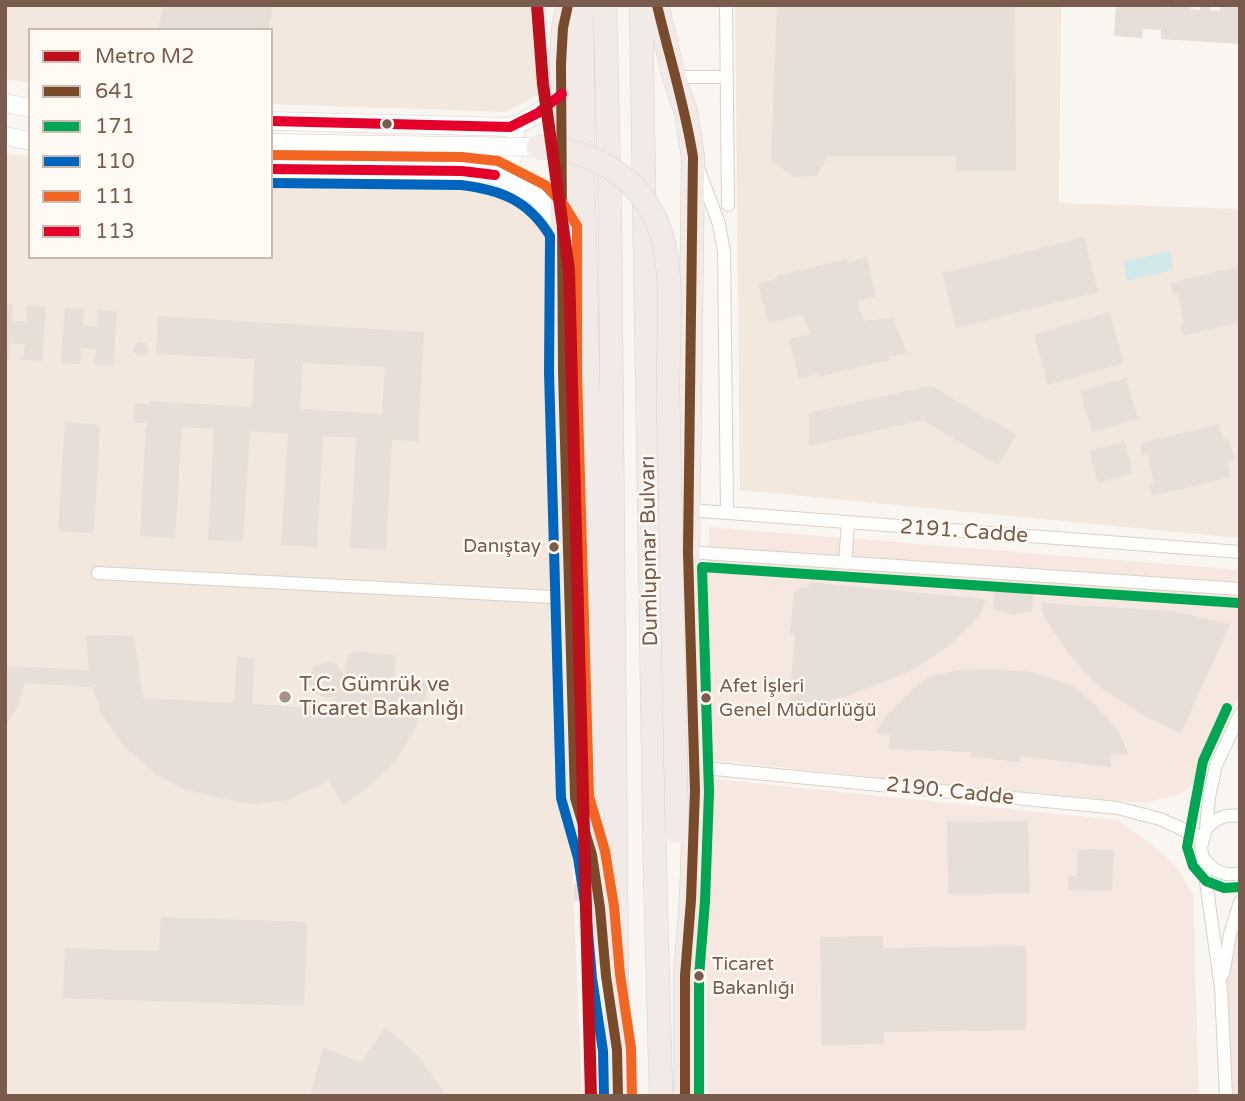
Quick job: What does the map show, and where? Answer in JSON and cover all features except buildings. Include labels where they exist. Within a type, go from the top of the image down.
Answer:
[{"type":"highway","points":[[569,5],[563,28],[563,372],[575,798],[596,875],[618,1050]]},
{"type":"highway","name":"Dumlupınar Bulvarı","points":[[582,5],[599,769],[617,819]]},
{"type":"highway","name":"Dumlupınar Bulvarı","points":[[605,5],[610,206],[618,1096]]},
{"type":"highway","name":"Dumlupınar Bulvarı","points":[[641,5],[661,1096]]},
{"type":"highway","name":"Dumlupınar Bulvarı","points":[[657,5],[674,77],[686,112],[693,158],[688,552],[694,767],[693,871],[684,976],[685,1096]]},
{"type":"highway","points":[[538,147],[558,148],[594,158],[623,177],[650,209],[665,248],[668,274],[667,379],[677,831],[684,976]]},
{"type":"main road","points":[[273,121],[510,127],[539,114],[562,94]]},
{"type":"main road","points":[[5,103],[28,108]]},
{"type":"main road","points":[[495,174],[506,167],[516,151],[515,134],[510,127]]},
{"type":"main road","points":[[5,136],[28,141]]},
{"type":"main road","points":[[273,143],[538,147]]},
{"type":"main road","points":[[273,169],[495,174],[536,197],[553,214],[564,232]]},
{"type":"street","points":[[726,5],[728,205]]},
{"type":"street","points":[[674,77],[726,77]]},
{"type":"street","points":[[693,158],[714,210],[723,245],[727,513]]},
{"type":"street","name":"2191. Cadde","points":[[689,510],[1240,552]]},
{"type":"street","points":[[845,563],[848,523]]},
{"type":"street","points":[[688,552],[1240,589]]},
{"type":"street","points":[[98,573],[571,598]]},
{"type":"street","points":[[1226,1096],[1221,988],[1203,856],[1209,797],[1216,765],[1240,714]]},
{"type":"street","name":"2190. Cadde","points":[[694,767],[1118,808],[1204,833]]},
{"type":"street","points":[[1204,833],[1220,817],[1240,816]]},
{"type":"street","points":[[1203,856],[1215,871],[1225,875],[1240,873]]},
{"type":"street","points":[[1221,988],[1230,934],[1240,902]]},
{"type":"shaded area","points":[[5,5],[546,5],[546,64],[539,94],[506,112],[273,104],[273,28],[28,28],[28,83],[5,79]]},
{"type":"shaded area","points":[[735,5],[1061,5],[1059,203],[1240,209],[1240,538],[740,490]]},
{"type":"shaded area","points":[[5,154],[28,156],[28,259],[273,259],[273,182],[498,192],[545,224],[582,1096],[5,1096]]},
{"type":"shaded area","points":[[709,527],[1240,570],[1240,693],[1202,779],[1178,795],[1144,803],[703,759]]},
{"type":"shaded area","points":[[705,778],[1117,820],[1174,864],[1193,894],[1199,1096],[708,1096]]},
{"type":"shaded area","points":[[1240,902],[1240,1096],[1226,1096],[1221,988]]},
{"type":"water","points":[[1170,251],[1173,270],[1127,281],[1123,262]]},
{"type":"metro line","name":"M2","points":[[537,5],[543,84],[569,270],[591,1096]]},
{"type":"transit line","name":"641","points":[[568,5],[563,28],[561,64],[563,372],[575,798],[592,855],[600,908],[606,976],[617,1050],[618,1096]]},
{"type":"transit line","name":"641","points":[[657,5],[693,157],[688,552],[695,791],[685,976],[685,1096]]},
{"type":"transit line","name":"113","points":[[273,121],[510,127],[538,113],[562,94]]},
{"type":"transit line","name":"111","points":[[273,155],[462,157],[498,161],[545,185],[564,205],[577,226],[577,372],[589,796],[605,851],[614,906],[620,974],[631,1048],[632,1096]]},
{"type":"transit line","name":"113","points":[[273,169],[462,171],[495,175]]},
{"type":"transit line","name":"110","points":[[273,183],[475,187],[501,194],[523,205],[550,236],[549,372],[561,798],[578,858],[586,910],[592,978],[603,1051],[604,1096]]},
{"type":"transit line","name":"171","points":[[699,1096],[699,977],[709,792],[702,567],[1239,603]]},
{"type":"transit line","name":"171","points":[[1227,708],[1203,761],[1187,847],[1193,866],[1206,881],[1224,888],[1240,887]]},
{"type":"place","name":"Danıştay","points":[[554,547]]},
{"type":"place","name":"T.C. Gümrük ve Ticaret Bakanlığı","points":[[285,697]]},
{"type":"place","name":"Afet İşleri Genel Müdürlüğü","points":[[706,698]]},
{"type":"place","name":"Ticaret Bakanlığı","points":[[699,976]]}]
